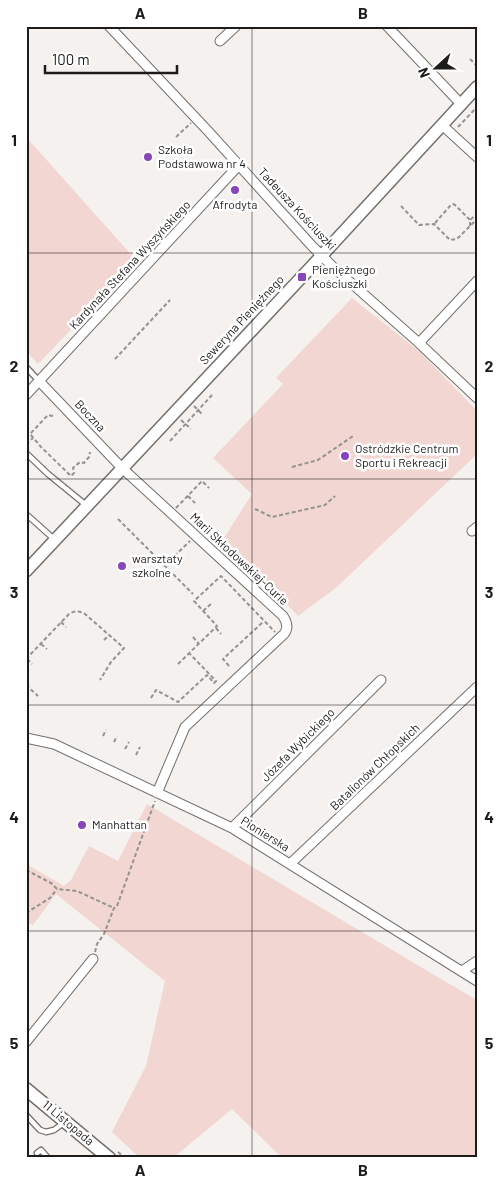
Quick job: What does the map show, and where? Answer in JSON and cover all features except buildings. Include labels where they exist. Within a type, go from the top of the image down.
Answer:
[{"type":"main road","name":"11 Listopada","points":[[27,1090],[110,1158]]},
{"type":"street","name":"Tadeusza Kościuszki","points":[[109,26],[208,130],[312,246],[477,398]]},
{"type":"street","points":[[220,42],[236,26]]},
{"type":"street","points":[[387,26],[461,104]]},
{"type":"street","name":"Seweryna Pieniężnego","points":[[26,571],[322,256],[477,87]]},
{"type":"street","points":[[442,125],[477,157]]},
{"type":"street","name":"Kardynała Stefana Wyszyńskiego","points":[[26,395],[239,165]]},
{"type":"street","points":[[419,343],[477,281]]},
{"type":"street","name":"Boczna","points":[[40,382],[122,468]]},
{"type":"street","name":"Marii Skłodowskiej-Curie","points":[[122,468],[283,616],[287,628],[280,638]]},
{"type":"street","points":[[157,793],[185,727],[280,638]]},
{"type":"street","name":"Józefa Wybickiego","points":[[232,828],[381,680]]},
{"type":"street","name":"Batalionów Chłopskich","points":[[290,864],[477,687]]},
{"type":"street","name":"Pionierska","points":[[26,738],[54,744],[232,828],[477,981]]},
{"type":"street","points":[[26,1042],[93,959]]},
{"type":"street","points":[[462,972],[477,961]]},
{"type":"lane","points":[[26,367],[40,382]]},
{"type":"lane","points":[[26,453],[87,506]]},
{"type":"lane","points":[[26,514],[55,540]]},
{"type":"lane","points":[[26,1115],[40,1130],[46,1132],[54,1130],[66,1121]]},
{"type":"lane","points":[[37,1154],[42,1150],[48,1158]]},
{"type":"path","points":[[470,59],[477,66]]},
{"type":"path","points":[[457,128],[477,106]]},
{"type":"path","points":[[176,137],[192,123]]},
{"type":"path","points":[[400,206],[419,225],[434,224],[453,204],[470,220],[470,226]]},
{"type":"path","points":[[470,220],[477,214]]},
{"type":"path","points":[[434,224],[450,240],[454,241],[477,219]]},
{"type":"path","points":[[115,359],[170,300]]},
{"type":"path","points":[[147,324],[150,328]]},
{"type":"path","points":[[134,338],[138,341]]},
{"type":"path","points":[[122,352],[125,355]]},
{"type":"path","points":[[170,441],[213,396],[208,391]]},
{"type":"path","points":[[190,402],[203,415]]},
{"type":"path","points":[[53,416],[48,415],[30,434],[71,476],[74,473],[73,468],[89,458],[90,452]]},
{"type":"path","points":[[177,416],[190,428]]},
{"type":"path","points":[[292,467],[318,460],[353,436]]},
{"type":"path","points":[[26,444],[33,438]]},
{"type":"path","points":[[171,513],[202,481],[209,488]]},
{"type":"path","points":[[188,496],[195,503]]},
{"type":"path","points":[[256,510],[272,517],[325,505],[335,496]]},
{"type":"path","points":[[118,520],[193,594]]},
{"type":"path","points":[[165,565],[195,536]]},
{"type":"path","points":[[220,634],[216,628],[218,626],[194,601],[221,576],[280,638]]},
{"type":"path","points":[[203,611],[212,602]]},
{"type":"path","points":[[32,664],[26,659],[69,614],[80,611],[86,614],[124,648],[111,662],[100,680]]},
{"type":"path","points":[[61,622],[66,627]]},
{"type":"path","points":[[230,666],[224,660],[264,622]]},
{"type":"path","points":[[178,664],[216,628]]},
{"type":"path","points":[[104,640],[109,635]]},
{"type":"path","points":[[193,637],[199,644]]},
{"type":"path","points":[[41,644],[47,649]]},
{"type":"path","points":[[151,698],[156,690],[178,702],[207,675],[214,683],[216,681],[190,653]]},
{"type":"path","points":[[26,685],[38,696]]},
{"type":"path","points":[[103,736],[106,730]]},
{"type":"path","points":[[114,742],[117,736]]},
{"type":"path","points":[[125,749],[129,742]]},
{"type":"path","points":[[136,755],[140,748]]},
{"type":"path","points":[[93,959],[97,944],[104,934],[114,908],[117,906],[152,811]]},
{"type":"path","points":[[26,870],[51,883],[57,889],[77,891],[114,908]]},
{"type":"path","points":[[26,913],[50,898],[57,889]]},
{"type":"shaded area","points":[[26,137],[137,261],[38,364],[26,351]]},
{"type":"shaded area","name":"Ostródzkie Centrum Sportu i Rekreacji","points":[[352,298],[420,352],[477,411],[477,454],[337,587],[298,616],[224,538],[252,494],[213,458],[283,384],[276,378]]},
{"type":"shaded area","points":[[147,804],[477,1000],[477,1158],[282,1158],[232,1109],[173,1158],[140,1158],[112,1132],[146,1066],[165,981],[56,894],[33,925],[26,923],[26,864],[64,886],[71,880],[89,846],[118,861]]},
{"type":"place","name":"Szkoła Podstawowa nr 4","points":[[148,157]]},
{"type":"place","name":"Afrodyta","points":[[235,190]]},
{"type":"place","name":"Pieniężnego Kościuszki","points":[[302,277]]},
{"type":"place","name":"Ostródzkie Centrum Sportu i Rekreacji","points":[[345,456]]},
{"type":"place","name":"warsztaty szkolne","points":[[122,566]]},
{"type":"place","name":"Manhattan","points":[[82,825]]}]
